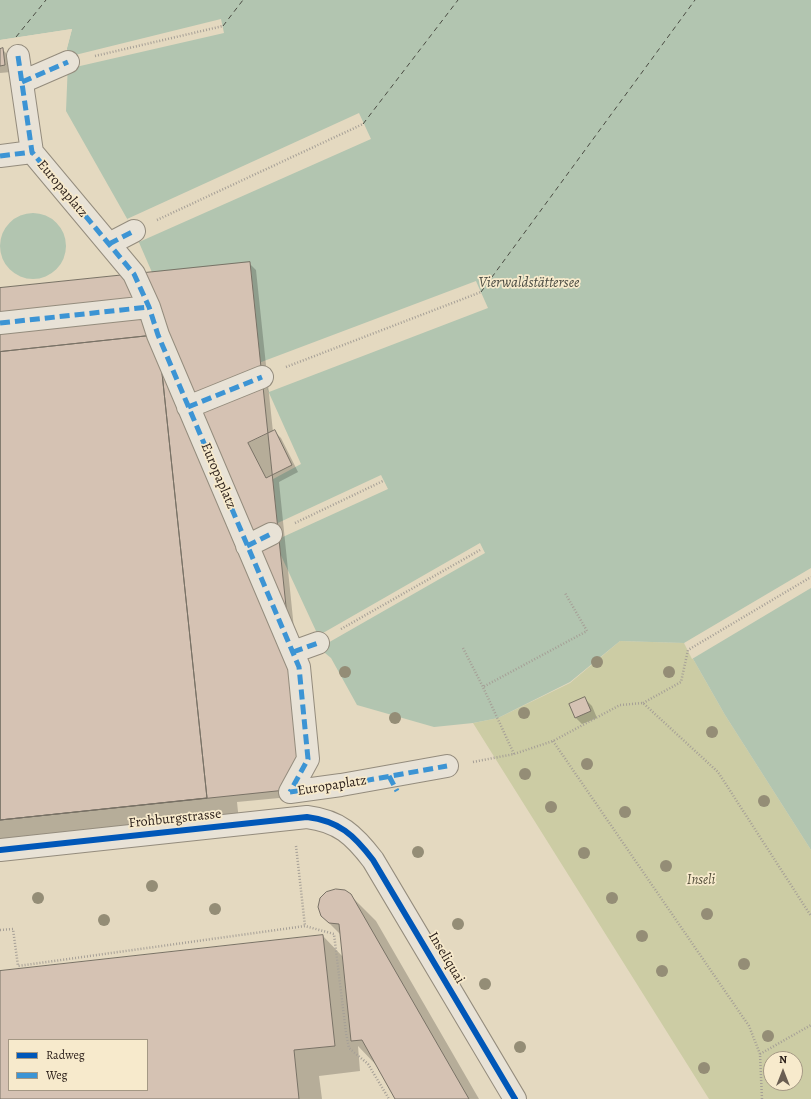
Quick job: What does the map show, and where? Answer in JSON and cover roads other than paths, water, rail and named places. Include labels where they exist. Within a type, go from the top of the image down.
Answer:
[{"type":"street","name":"Europaplatz","points":[[18,56],[32,152],[134,274],[149,307],[158,335],[188,407],[299,667],[308,759],[290,792],[341,785],[393,784],[447,766]]},
{"type":"street","points":[[22,82],[68,62]]},
{"type":"street","name":"Europaplatz","points":[[0,156],[32,152]]},
{"type":"street","points":[[109,244],[134,231]]},
{"type":"street","points":[[0,323],[149,307]]},
{"type":"street","points":[[188,407],[262,377]]},
{"type":"street","points":[[247,546],[271,534]]},
{"type":"street","points":[[292,652],[318,643]]},
{"type":"street","name":"Frohburgstrasse","points":[[0,850],[307,817],[320,819],[336,825],[349,833]]},
{"type":"street","name":"Inseliquai","points":[[349,833],[361,844],[373,860],[515,1099]]},
{"type":"water","name":"Vierwaldstättersee","points":[[0,0],[811,0],[811,850],[725,715],[684,643],[620,641],[570,682],[498,718],[473,723],[434,727],[357,705],[331,658],[319,648],[316,631],[271,534],[249,492],[301,464],[256,364],[198,378],[134,231],[66,111],[68,62],[67,48],[72,29],[0,40]]},
{"type":"water","points":[[27,213],[39,213],[46,215],[57,222],[64,233],[66,246],[64,259],[57,270],[46,277],[39,279],[27,279],[20,277],[9,270],[2,259],[0,252],[0,240],[2,233],[9,222],[20,215]]},
{"type":"park label","name":"Inseli","points":[[701,881]]}]
